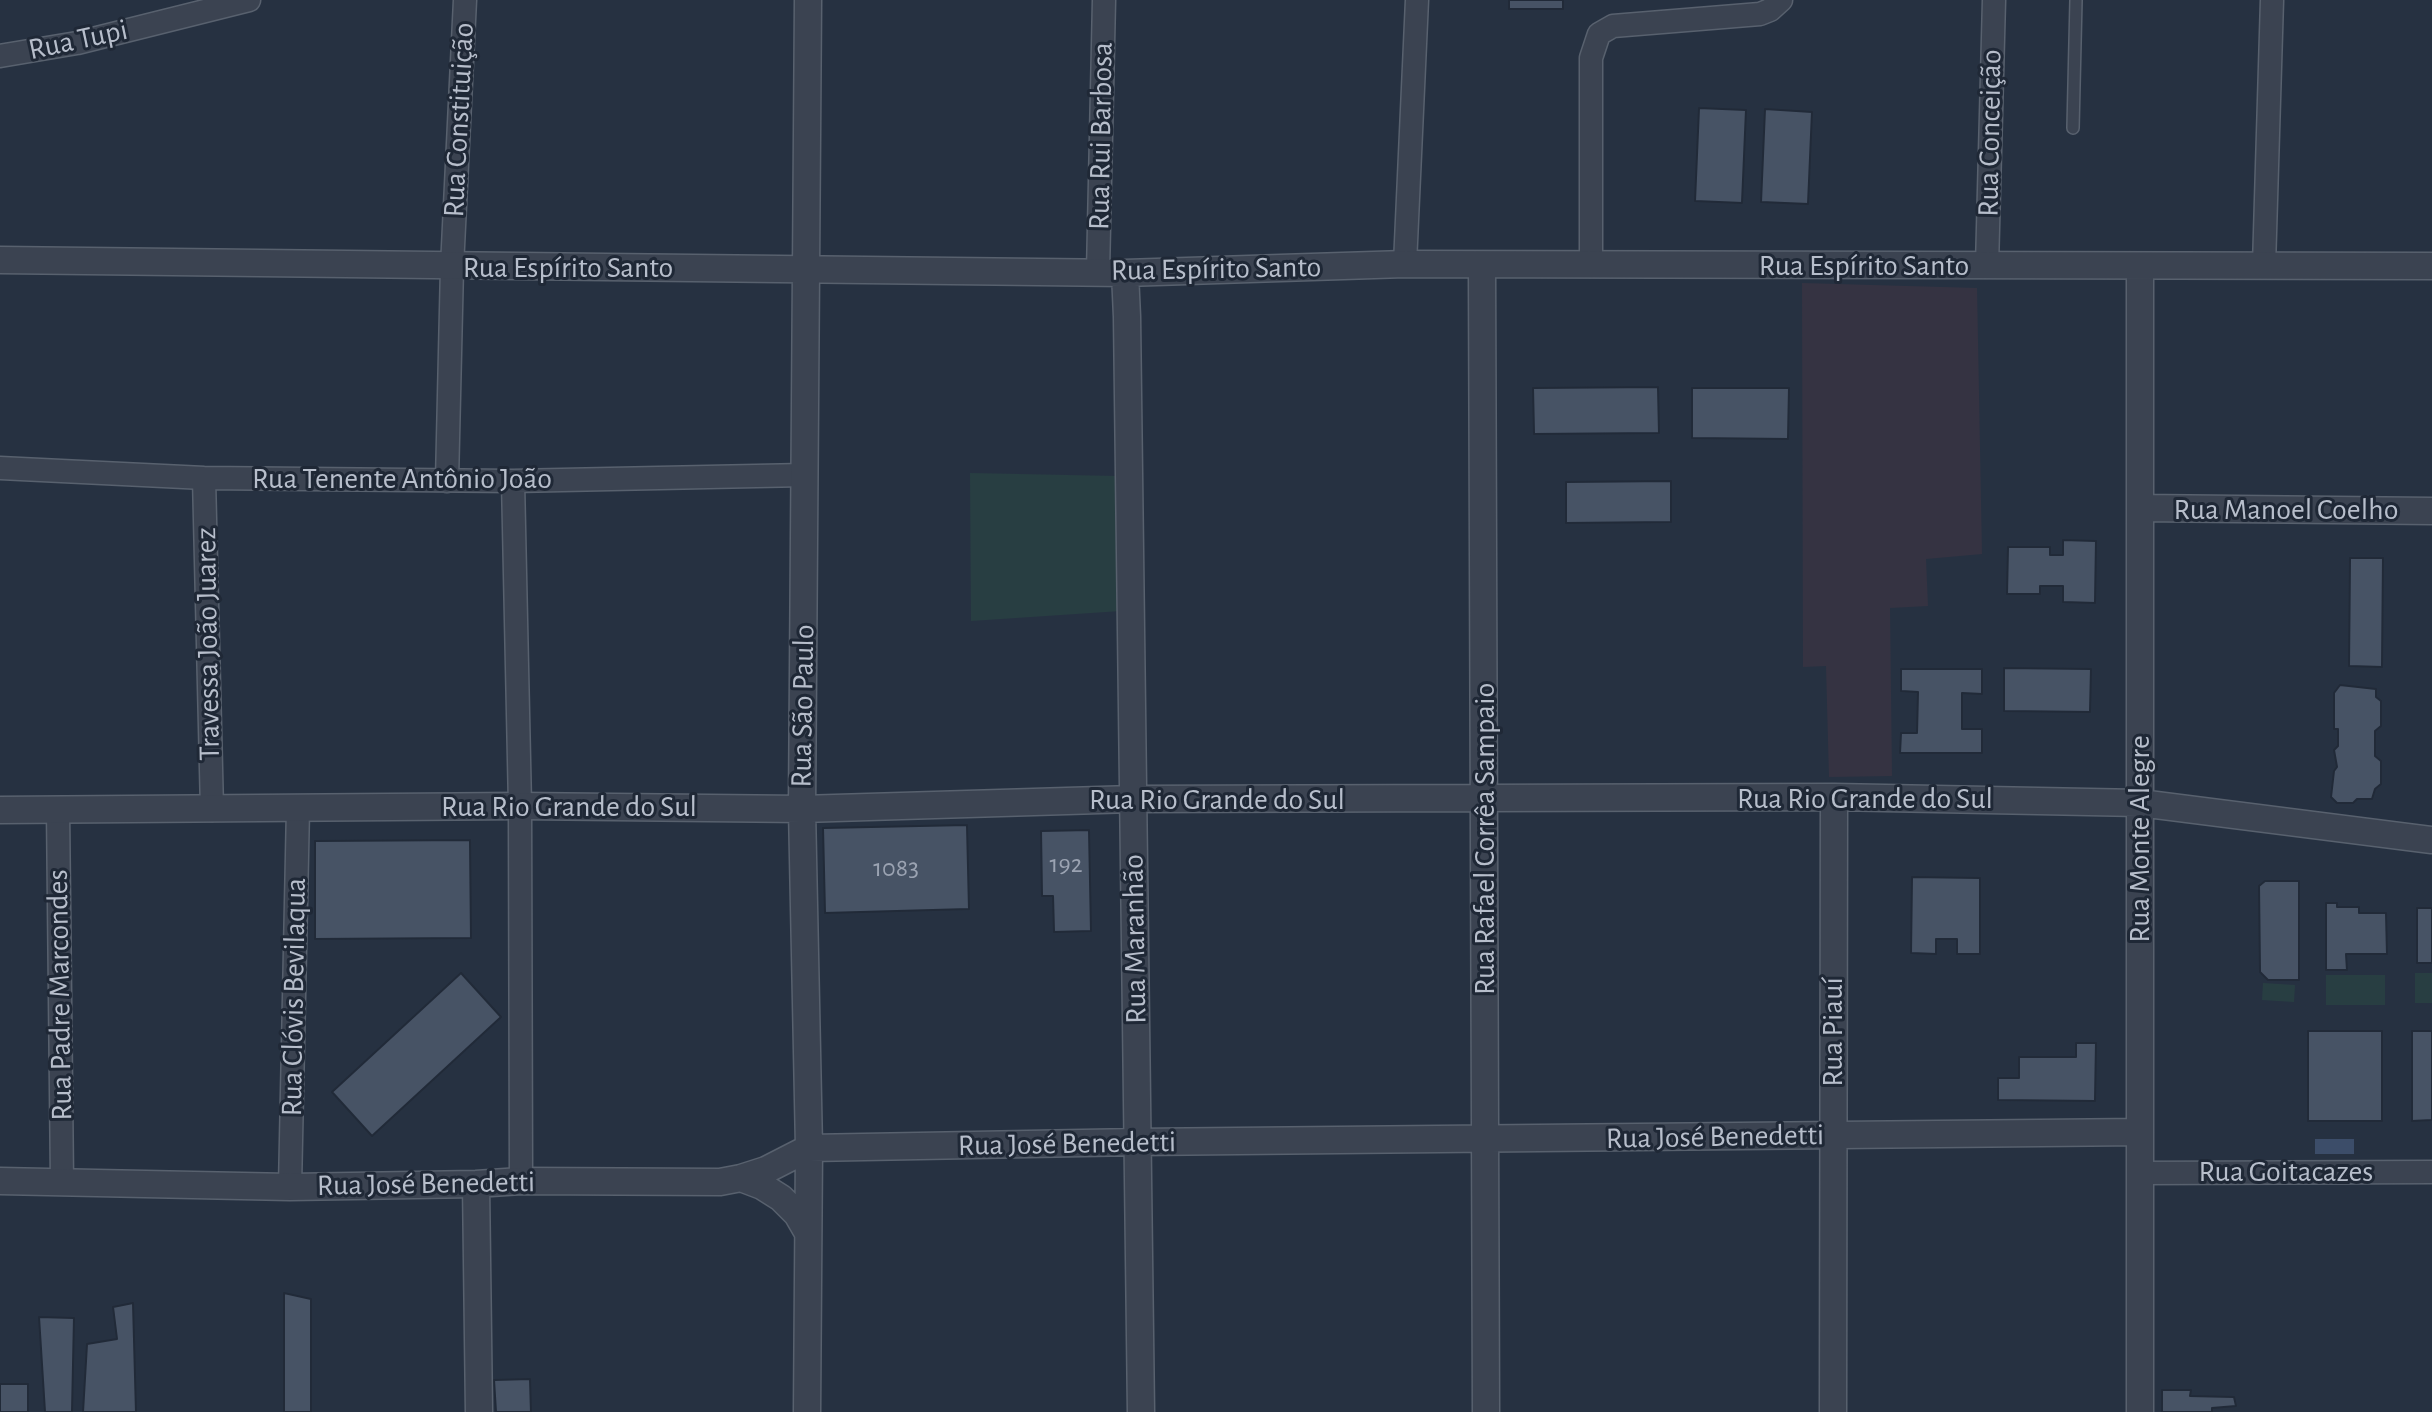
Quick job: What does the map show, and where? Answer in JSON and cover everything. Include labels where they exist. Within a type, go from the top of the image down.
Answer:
[{"type":"street","name":"Rua Tupi","points":[[0,56],[77,43],[249,0]]},
{"type":"street","name":"Rua Constituição","points":[[447,481],[452,267],[465,0]]},
{"type":"street","name":"Rua São Paulo","points":[[807,1412],[809,1148],[802,809],[808,0]]},
{"type":"street","name":"Rua Rui Barbosa","points":[[1098,272],[1104,0]]},
{"type":"street","points":[[1405,264],[1417,0]]},
{"type":"street","points":[[1591,265],[1591,58],[1599,34],[1613,26],[1760,14],[1781,0]]},
{"type":"street","name":"Rua Conceição","points":[[1987,266],[1994,0]]},
{"type":"street","points":[[2264,266],[2272,0]]},
{"type":"street","name":"Rua Espírito Santo","points":[[0,260],[1125,273],[1405,264],[2432,266]]},
{"type":"street","name":"Rua Rafael Corrêa Sampaio","points":[[1482,266],[1486,1412]]},
{"type":"street","name":"Rua Monte Alegre","points":[[2140,266],[2140,1412]]},
{"type":"street","name":"Rua Maranhão","points":[[1125,273],[1141,1412]]},
{"type":"street","name":"Rua Tenente Antônio João","points":[[0,468],[204,478],[447,481],[805,475]]},
{"type":"street","name":"Travessa João Juarez","points":[[204,478],[212,810]]},
{"type":"street","points":[[513,481],[520,806],[521,1181]]},
{"type":"street","name":"Rua Manoel Coelho","points":[[2140,508],[2432,511]]},
{"type":"street","name":"Rua Rio Grande do Sul","points":[[0,810],[520,806],[802,809],[1133,799],[1834,797],[2140,803],[2432,840]]},
{"type":"street","name":"Rua Piauí","points":[[1833,1412],[1834,797]]},
{"type":"street","name":"Rua Clóvis Bevilaqua","points":[[290,1187],[298,808]]},
{"type":"street","name":"Rua Padre Marcondes","points":[[58,809],[62,1182]]},
{"type":"street","name":"Rua José Benedetti","points":[[0,1181],[290,1187],[521,1181],[720,1182],[766,1170],[809,1148],[2140,1132]]},
{"type":"street","name":"Rua Goitacazes","points":[[2140,1173],[2432,1172]]},
{"type":"street","points":[[741,1178],[781,1198],[797,1214],[808,1233]]},
{"type":"street","points":[[476,1184],[479,1412]]},
{"type":"lane","points":[[2073,128],[2076,0]]},
{"type":"shaded area","points":[[1802,283],[1977,288],[1982,554],[1926,559],[1928,606],[1890,608],[1892,776],[1829,777],[1826,666],[1803,667]]},
{"type":"green space","points":[[970,473],[1117,476],[1121,611],[971,621]]},
{"type":"green space","points":[[2415,973],[2432,973],[2432,1003],[2415,1003]]},
{"type":"green space","points":[[2326,975],[2385,975],[2385,1005],[2326,1005]]},
{"type":"green space","points":[[2263,983],[2295,985],[2294,1002],[2262,1000]]},
{"type":"water","points":[[2315,1139],[2354,1139],[2354,1154],[2315,1154]]},
{"type":"building","points":[[1509,0],[1563,0],[1563,9],[1509,9]]},
{"type":"building","points":[[1699,108],[1746,110],[1742,203],[1695,201]]},
{"type":"building","points":[[1765,109],[1812,112],[1808,204],[1761,202]]},
{"type":"building","points":[[1658,387],[1659,433],[1534,434],[1533,388]]},
{"type":"building","points":[[1692,388],[1789,388],[1788,439],[1692,438]]},
{"type":"building","points":[[1671,481],[1671,522],[1566,523],[1566,482]]},
{"type":"building","points":[[2063,540],[2096,541],[2095,603],[2063,602],[2063,586],[2040,586],[2040,594],[2007,594],[2008,547],[2050,547],[2050,555],[2063,555]]},
{"type":"building","points":[[2350,558],[2383,558],[2382,667],[2349,666]]},
{"type":"building","points":[[2004,668],[2091,669],[2090,712],[2004,711]]},
{"type":"building","points":[[1901,669],[1982,669],[1982,694],[1962,693],[1962,729],[1982,729],[1982,753],[1900,753],[1901,733],[1917,733],[1918,692],[1901,691]]},
{"type":"building","points":[[2340,685],[2376,689],[2376,697],[2381,701],[2381,726],[2375,731],[2375,756],[2381,761],[2381,784],[2375,789],[2372,799],[2357,799],[2353,803],[2337,803],[2331,797],[2337,767],[2334,750],[2338,746],[2338,729],[2334,729],[2334,693]]},
{"type":"building","points":[[967,825],[969,909],[825,913],[823,828]]},
{"type":"building","points":[[1089,830],[1091,931],[1054,932],[1053,896],[1042,896],[1041,831]]},
{"type":"building","points":[[470,840],[471,938],[315,939],[315,841]]},
{"type":"building","points":[[1912,877],[1980,878],[1980,954],[1957,954],[1957,939],[1936,939],[1936,954],[1911,953]]},
{"type":"building","points":[[2265,881],[2299,881],[2299,980],[2268,980],[2260,972],[2259,886]]},
{"type":"building","points":[[2326,903],[2337,903],[2337,907],[2359,907],[2359,913],[2386,913],[2387,954],[2346,954],[2347,970],[2326,970]]},
{"type":"building","points":[[2417,908],[2432,908],[2432,963],[2417,963]]},
{"type":"building","points":[[461,973],[501,1017],[372,1136],[332,1092]]},
{"type":"building","points":[[2308,1031],[2382,1031],[2382,1121],[2308,1121]]},
{"type":"building","points":[[2412,1031],[2432,1031],[2432,1120],[2412,1121]]},
{"type":"building","points":[[2076,1043],[2096,1043],[2095,1101],[1998,1100],[1998,1078],[2019,1078],[2019,1057],[2076,1057]]},
{"type":"building","points":[[284,1293],[311,1299],[311,1412],[284,1412]]},
{"type":"building","points":[[133,1303],[136,1412],[83,1412],[87,1344],[117,1339],[113,1307]]},
{"type":"building","points":[[39,1317],[74,1318],[72,1412],[45,1412]]},
{"type":"building","points":[[530,1379],[531,1412],[496,1412],[494,1380]]},
{"type":"building","points":[[0,1384],[28,1384],[28,1412],[0,1412]]},
{"type":"building","points":[[2162,1390],[2191,1390],[2190,1396],[2234,1397],[2236,1406],[2212,1408],[2212,1412],[2162,1412]]}]
